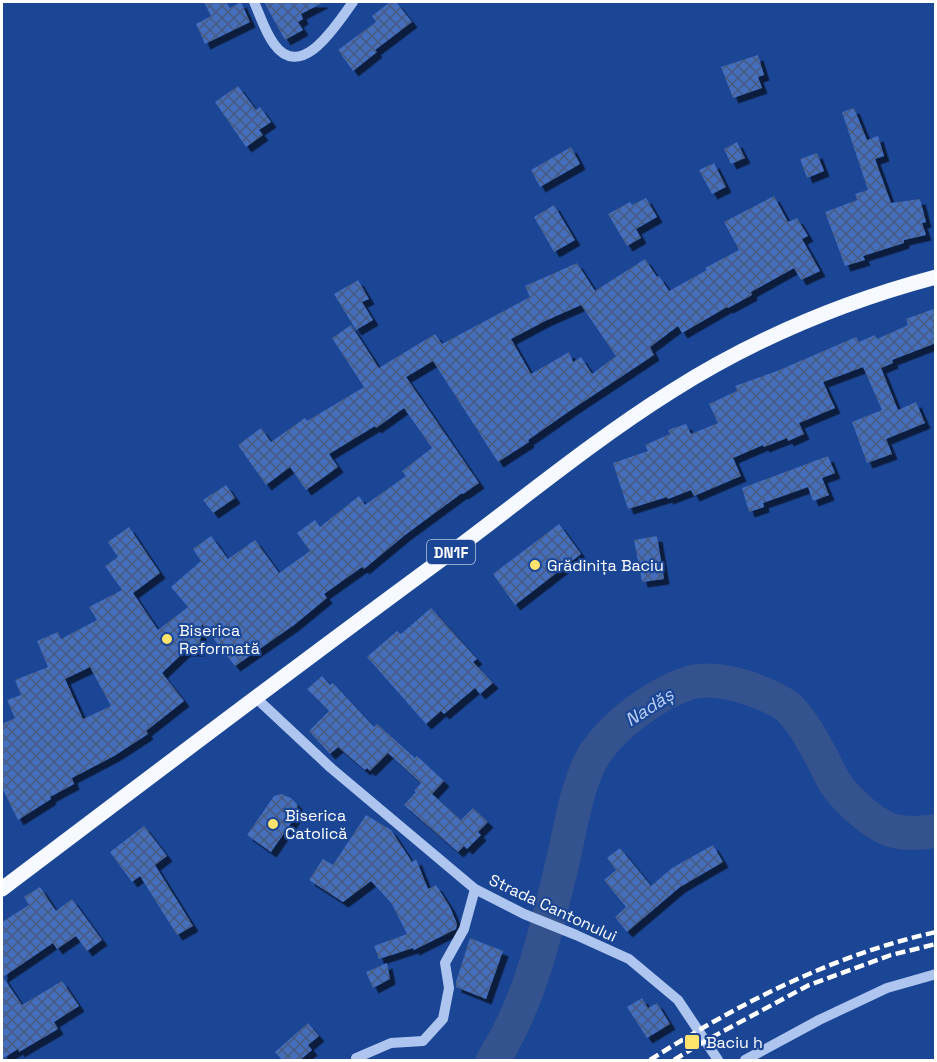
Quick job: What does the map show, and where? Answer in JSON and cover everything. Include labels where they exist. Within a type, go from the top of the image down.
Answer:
[{"type":"main road","name":"DN1F","points":[[2,890],[255,697],[590,448],[671,392],[733,355],[799,323],[866,297],[936,277]]},
{"type":"street","points":[[254,2],[274,44],[288,56],[298,57],[312,51],[321,43],[353,2]]},
{"type":"street","name":"Strada Cantonului","points":[[255,697],[331,768],[475,889],[524,914],[629,959],[678,1000],[718,1060]]},
{"type":"street","points":[[356,1058],[391,1043],[423,1041],[442,1019],[449,988],[445,963],[464,929],[475,889]]},
{"type":"street","points":[[745,1060],[819,1020],[887,988],[936,974]]},
{"type":"building","points":[[204,2],[226,2],[230,8],[241,2],[250,22],[205,44],[196,24],[211,16]]},
{"type":"building","points":[[264,2],[324,2],[301,14],[303,19],[298,22],[303,30],[285,40]]},
{"type":"building","points":[[390,2],[396,2],[412,22],[375,50],[377,52],[353,71],[338,50],[376,22],[372,16]]},
{"type":"building","points":[[758,55],[764,75],[758,77],[762,88],[733,98],[721,67]]},
{"type":"building","points":[[238,86],[256,110],[260,107],[271,122],[259,130],[263,135],[246,147],[215,102]]},
{"type":"building","points":[[854,108],[867,140],[878,136],[884,156],[875,159],[891,203],[920,199],[926,222],[922,223],[926,235],[904,240],[904,243],[863,256],[865,260],[845,266],[825,212],[857,200],[855,194],[868,190],[842,112]]},
{"type":"building","points":[[737,142],[745,158],[731,164],[724,149]]},
{"type":"building","points":[[571,147],[580,164],[540,187],[531,170]]},
{"type":"building","points":[[817,153],[824,171],[807,178],[800,159]]},
{"type":"building","points":[[714,163],[726,187],[712,194],[699,170]]},
{"type":"building","points":[[774,196],[788,222],[797,218],[808,236],[802,239],[820,271],[801,280],[794,268],[751,292],[752,295],[682,333],[678,326],[650,347],[654,355],[498,462],[433,361],[406,377],[479,483],[405,535],[364,569],[362,567],[324,594],[327,598],[294,625],[235,666],[202,624],[199,651],[185,651],[162,673],[184,701],[146,731],[148,734],[114,756],[72,778],[74,784],[50,797],[51,799],[18,820],[2,788],[2,724],[15,718],[7,700],[21,695],[15,680],[48,667],[37,641],[58,632],[61,639],[97,620],[89,607],[122,590],[105,566],[118,557],[108,542],[129,527],[160,573],[133,593],[158,630],[188,607],[171,587],[201,561],[193,549],[211,536],[228,559],[255,540],[279,573],[310,551],[297,533],[315,520],[320,527],[359,496],[365,505],[406,476],[402,471],[432,448],[404,408],[376,428],[375,426],[329,454],[338,467],[306,490],[290,467],[266,485],[238,445],[261,428],[271,442],[305,418],[307,421],[364,387],[332,338],[351,325],[379,368],[435,334],[442,344],[530,297],[525,286],[577,263],[595,291],[645,259],[669,291],[739,250],[724,222]],"holes":[[[581,305],[616,356],[592,374],[581,357],[573,362],[569,352],[531,374],[511,339]],[[90,667],[111,706],[83,719],[65,679]]]},
{"type":"building","points":[[646,198],[657,217],[636,229],[641,238],[627,246],[608,214],[630,202],[632,205]]},
{"type":"building","points":[[554,205],[575,240],[554,252],[534,217]]},
{"type":"building","points":[[358,280],[369,299],[362,302],[373,320],[356,330],[334,294]]},
{"type":"building","points":[[936,308],[936,343],[892,360],[893,363],[881,368],[898,410],[916,402],[925,423],[886,439],[892,454],[867,463],[852,422],[882,410],[863,367],[823,382],[835,408],[799,423],[804,434],[788,441],[787,438],[764,447],[763,445],[733,458],[741,476],[694,496],[691,490],[668,499],[667,497],[628,509],[613,463],[648,451],[645,445],[670,434],[668,430],[686,424],[691,434],[718,423],[709,404],[737,391],[735,386],[777,371],[856,337],[859,342],[875,335],[877,339],[908,325],[906,319]]},
{"type":"building","points":[[828,456],[835,473],[822,478],[829,495],[813,501],[808,487],[763,503],[764,507],[749,512],[742,488]]},
{"type":"building","points":[[226,485],[235,498],[213,513],[203,500]]},
{"type":"building","name":"Grădinița Baciu","points":[[559,524],[581,554],[515,605],[493,574]]},
{"type":"building","points":[[657,536],[664,579],[642,582],[634,540]]},
{"type":"building","points":[[431,608],[477,659],[473,662],[493,683],[480,694],[475,688],[444,714],[441,711],[426,724],[367,657],[397,631],[401,634]]},
{"type":"building","points":[[322,676],[330,685],[333,683],[374,727],[377,724],[444,781],[432,794],[461,820],[473,808],[488,822],[478,832],[481,835],[467,849],[464,846],[458,852],[404,805],[421,783],[388,753],[370,771],[367,768],[365,770],[338,747],[330,754],[309,731],[329,711],[307,689]]},
{"type":"building","name":"Biserica Catolică","points":[[281,794],[291,798],[297,804],[298,813],[271,852],[247,835],[274,796]]},
{"type":"building","points":[[366,815],[391,830],[412,862],[416,859],[428,889],[436,885],[450,907],[457,924],[456,929],[414,950],[413,948],[379,959],[374,946],[407,934],[392,904],[371,881],[343,902],[309,880],[323,859],[333,865]]},
{"type":"building","points":[[144,826],[167,856],[155,865],[193,926],[177,935],[140,876],[132,882],[110,852]]},
{"type":"building","points":[[713,845],[723,862],[680,887],[627,932],[615,917],[626,907],[604,880],[616,870],[607,858],[620,848],[651,886],[672,868]]},
{"type":"building","points":[[40,887],[56,911],[72,899],[102,940],[87,951],[76,936],[57,949],[53,943],[3,977],[22,1005],[62,981],[79,1006],[54,1022],[58,1029],[19,1052],[18,1049],[2,1059],[2,922],[29,905],[24,897]]},
{"type":"building","points":[[470,938],[503,951],[486,999],[456,987]]},
{"type":"building","points":[[387,963],[390,979],[373,988],[366,972]]},
{"type":"building","points":[[642,998],[648,1008],[657,1003],[670,1024],[647,1038],[627,1007]]},
{"type":"building","points":[[308,1023],[319,1036],[308,1045],[312,1050],[300,1060],[282,1060],[275,1052]]},
{"type":"waterway","name":"Nadăș","points":[[493,1060],[507,1037],[537,961],[584,775],[604,741],[625,720],[664,694],[689,683],[713,681],[744,687],[775,699],[788,707],[798,718],[838,787],[862,812],[880,825],[897,832],[936,831]]},
{"type":"railway","points":[[650,1060],[717,1020],[787,984],[860,954],[936,932]]},
{"type":"railway","points":[[674,1060],[809,985],[891,955],[936,944]]},
{"type":"place","name":"Grădinița Baciu","points":[[535,565]]},
{"type":"place","name":"Biserica Reformată","points":[[167,639]]},
{"type":"place","name":"Biserica Catolică","points":[[273,824]]},
{"type":"place","name":"Baciu h","points":[[692,1042]]}]
